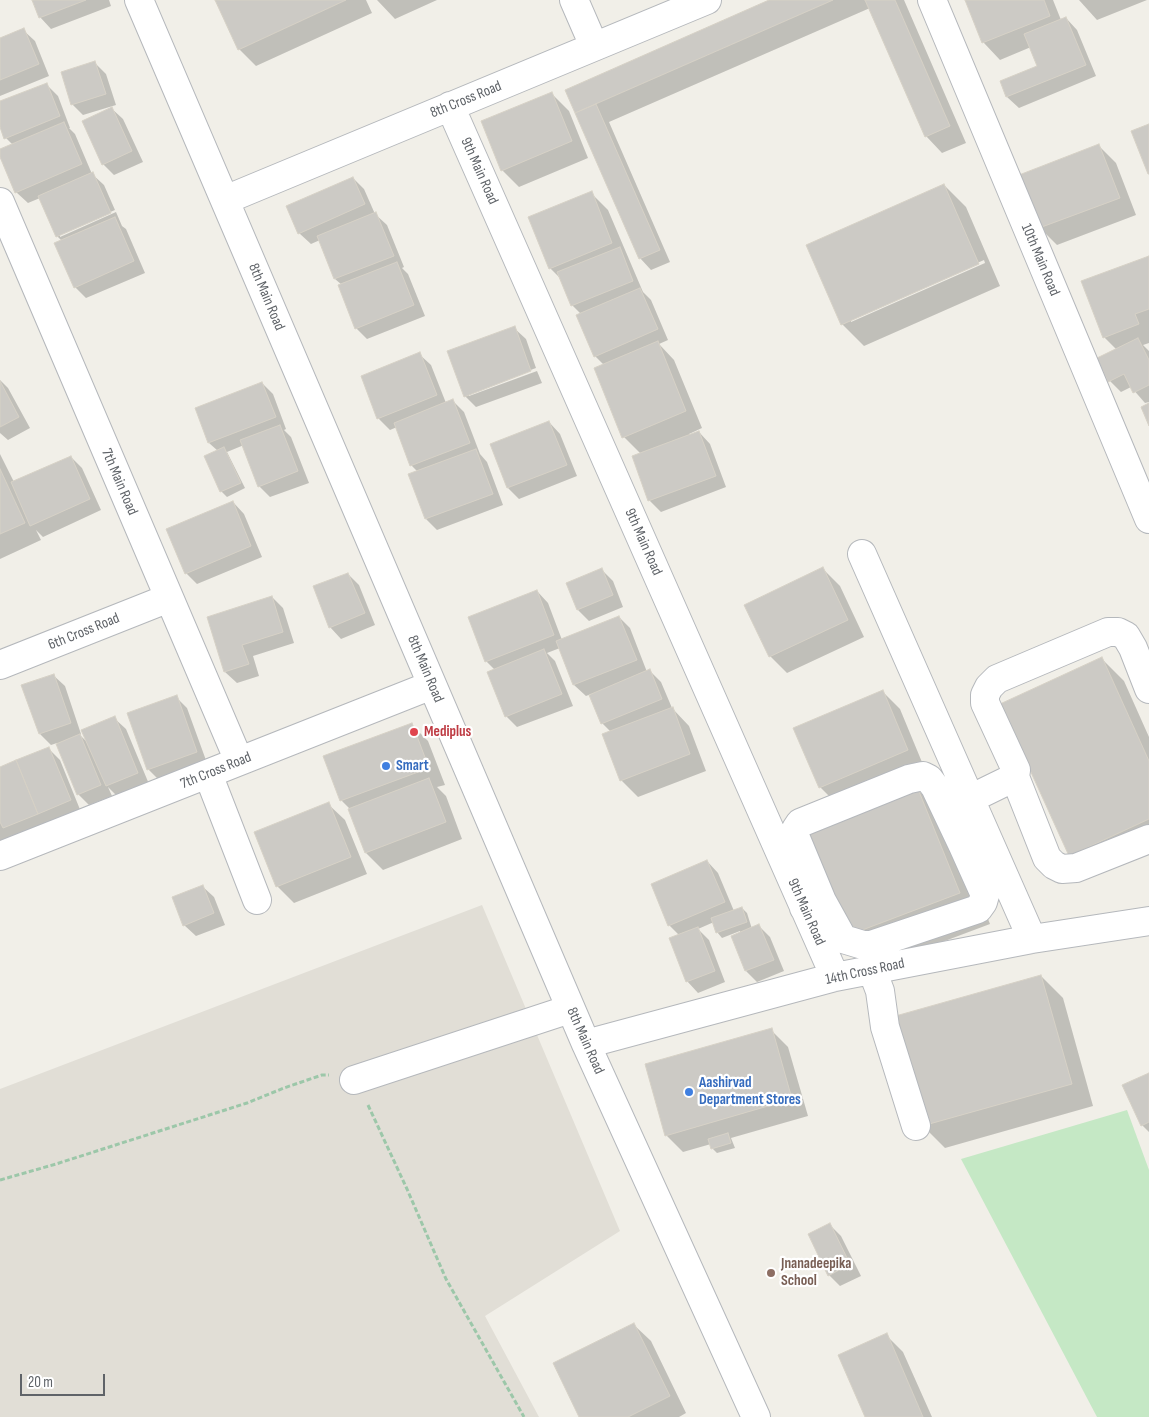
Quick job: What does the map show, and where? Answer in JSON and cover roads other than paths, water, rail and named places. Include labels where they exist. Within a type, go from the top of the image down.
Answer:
[{"type":"street","name":"8th Main Road","points":[[139,0],[570,1009],[756,1417]]},
{"type":"street","points":[[574,0],[594,46]]},
{"type":"street","name":"8th Cross Road","points":[[225,200],[706,0]]},
{"type":"street","name":"10th Main Road","points":[[932,0],[1149,519]]},
{"type":"street","name":"9th Main Road","points":[[450,106],[813,904],[835,977]]},
{"type":"street","name":"7th Main Road","points":[[0,202],[239,762]]},
{"type":"street","points":[[862,554],[970,799],[974,840],[985,895],[978,909],[871,945],[843,939],[813,904],[795,836],[796,829],[800,823],[909,779],[923,776],[929,779],[974,840],[1032,939]]},
{"type":"street","name":"6th Cross Road","points":[[0,665],[169,598]]},
{"type":"street","points":[[1149,689],[1133,648],[1126,636],[1118,632],[1108,632],[997,679],[984,695],[985,704],[1016,770],[1015,777],[1047,858],[1062,869],[1076,868],[1149,839]]},
{"type":"street","name":"7th Cross Road","points":[[0,856],[432,685]]},
{"type":"street","points":[[208,774],[257,900]]},
{"type":"street","points":[[970,799],[1015,777]]},
{"type":"street","name":"14th Cross Road","points":[[586,1044],[835,977],[1032,939],[1149,921]]},
{"type":"street","points":[[872,970],[880,991],[885,1027],[916,1126]]},
{"type":"street","points":[[354,1080],[570,1009]]},
{"type":"place","name":"Mediplus","points":[[414,732]]},
{"type":"place","name":"Smart","points":[[386,766]]},
{"type":"place","name":"Aashirvad Department Stores","points":[[689,1092]]},
{"type":"place","name":"Jnanadeepika School","points":[[771,1273]]}]
